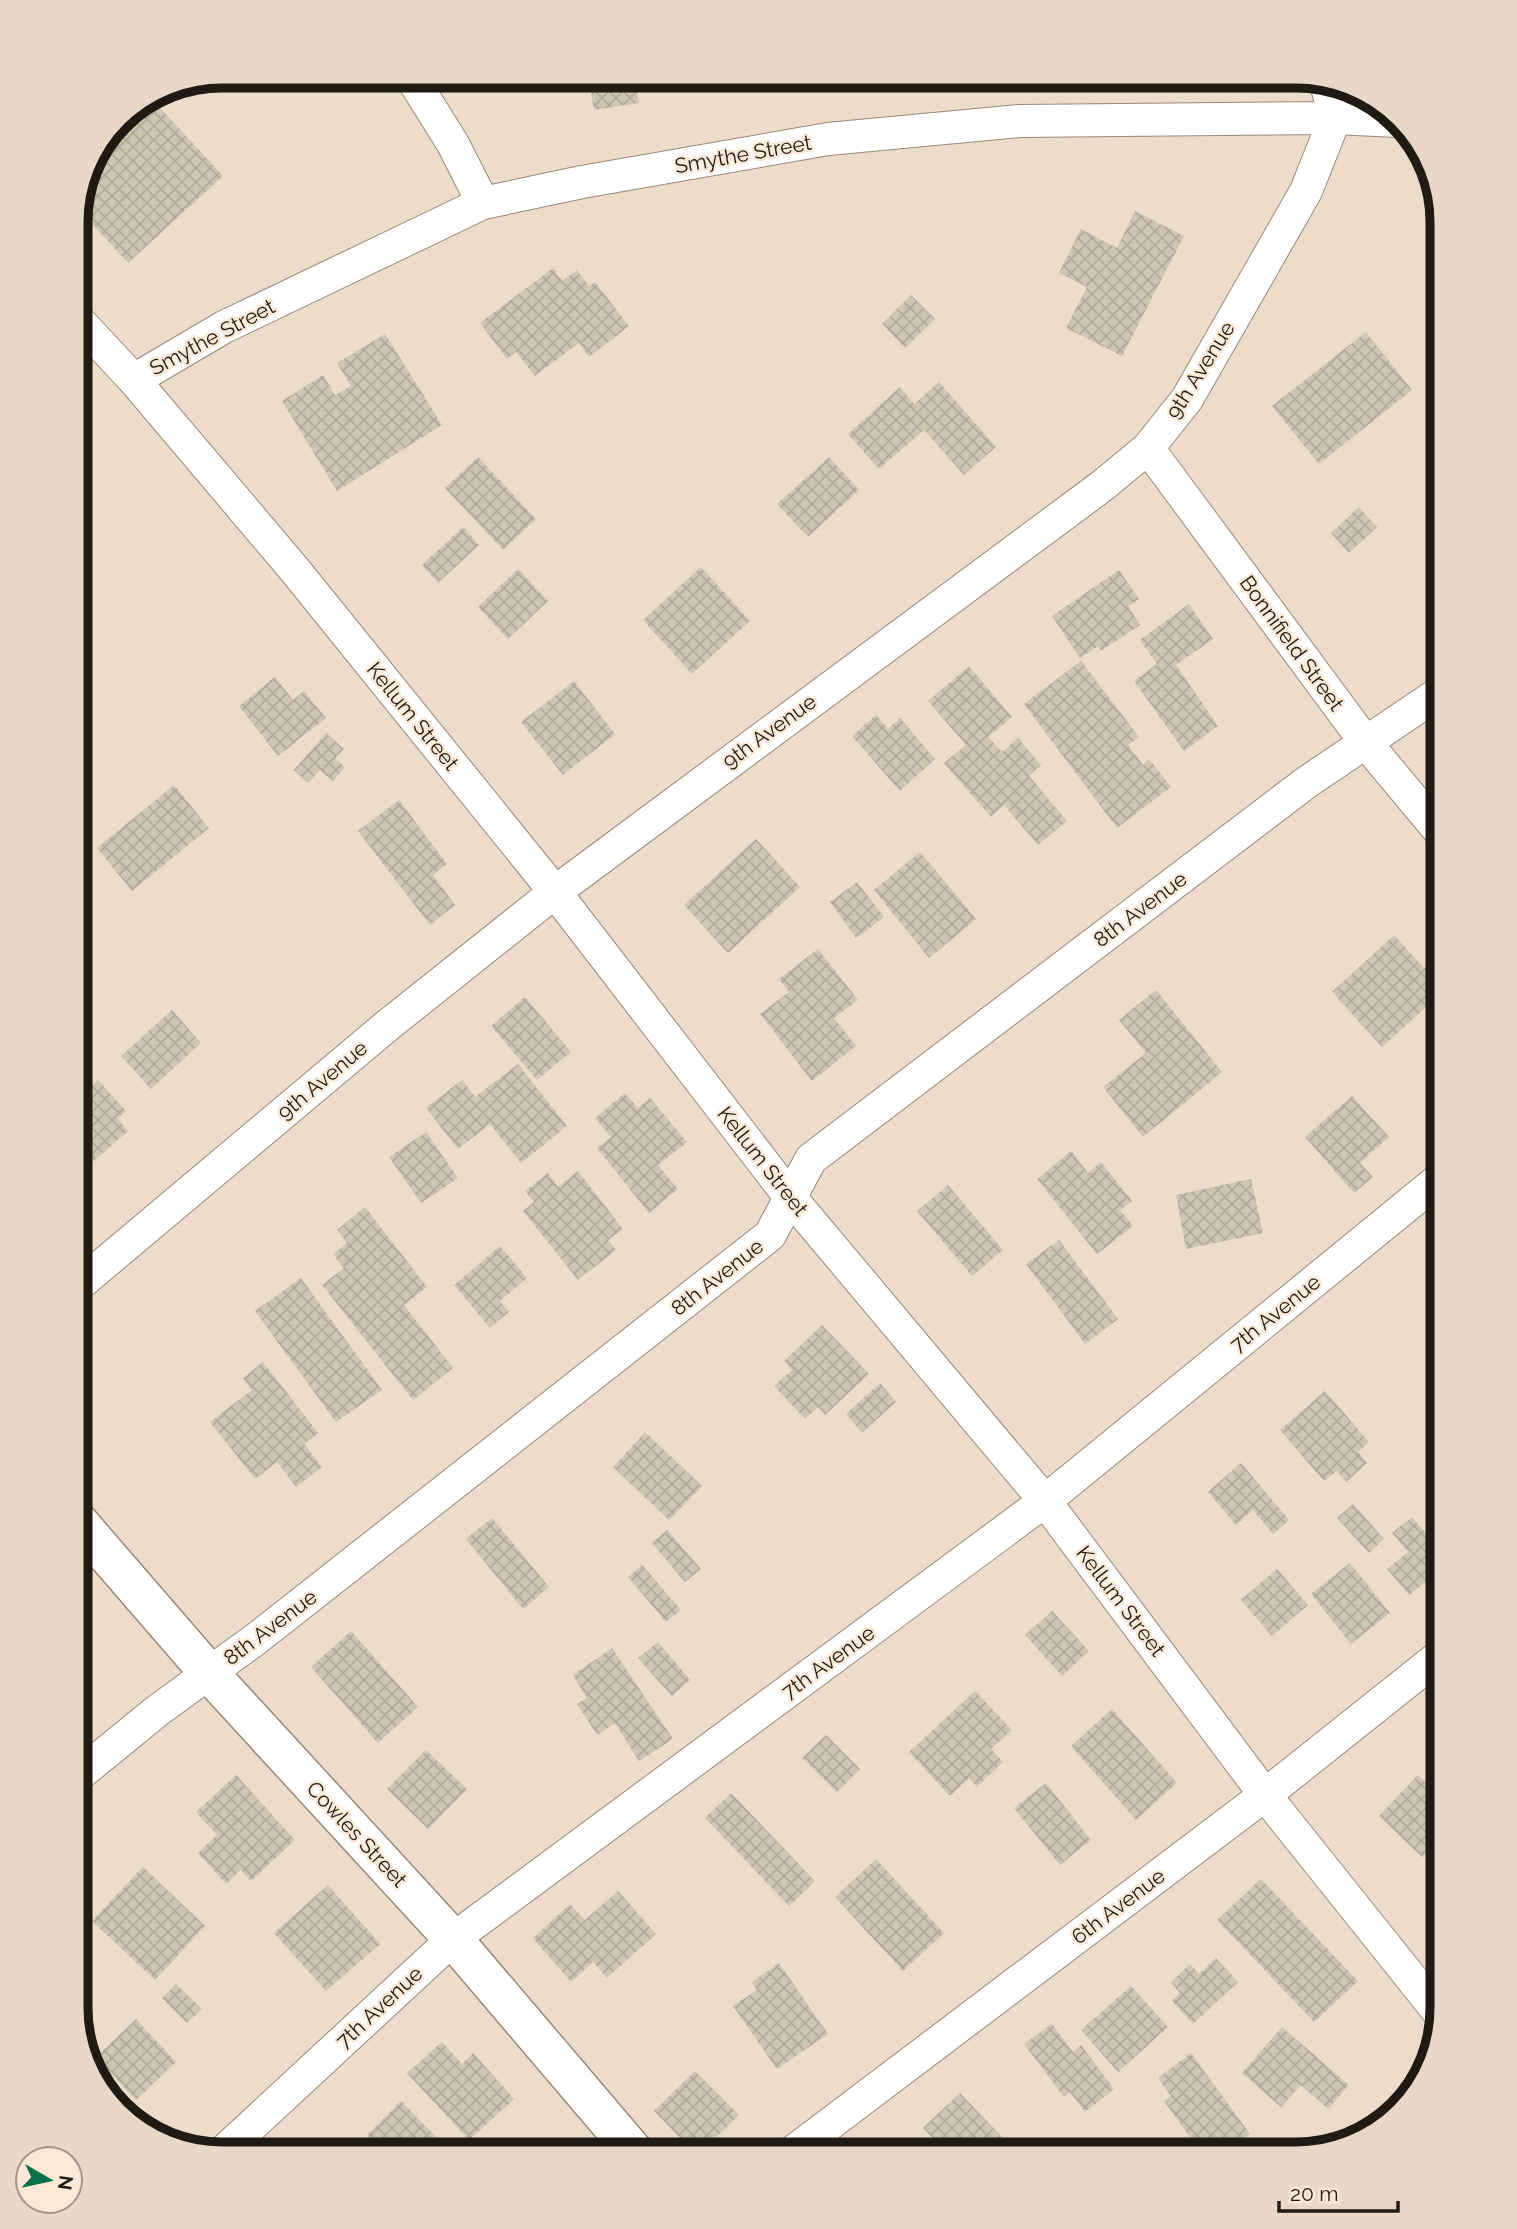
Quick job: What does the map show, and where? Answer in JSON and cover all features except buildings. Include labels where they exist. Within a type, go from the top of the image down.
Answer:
[{"type":"main road","name":"Cowles Street","points":[[88,1533],[209,1673],[453,1939],[625,2141]]},
{"type":"street","points":[[418,88],[453,144],[483,202]]},
{"type":"street","points":[[1328,92],[1335,118]]},
{"type":"street","name":"Smythe Street","points":[[134,380],[224,327],[483,202],[828,139],[1020,121],[1335,118],[1383,120]]},
{"type":"street","name":"9th Avenue","points":[[88,1277],[388,1025],[555,892],[1102,486],[1148,448],[1186,399],[1306,191],[1335,118]]},
{"type":"street","name":"Kellum Street","points":[[88,330],[295,569],[555,892],[790,1197],[1045,1501],[1265,1795],[1430,2001]]},
{"type":"street","name":"Bonnifield Street","points":[[1148,448],[1366,743],[1430,820]]},
{"type":"street","name":"8th Avenue","points":[[88,1767],[157,1711],[267,1631],[770,1235],[811,1159],[1307,782],[1430,699]]},
{"type":"street","name":"7th Avenue","points":[[235,2141],[453,1939],[1045,1501],[1430,1187]]},
{"type":"street","name":"6th Avenue","points":[[806,2142],[1265,1795],[1430,1664]]}]
